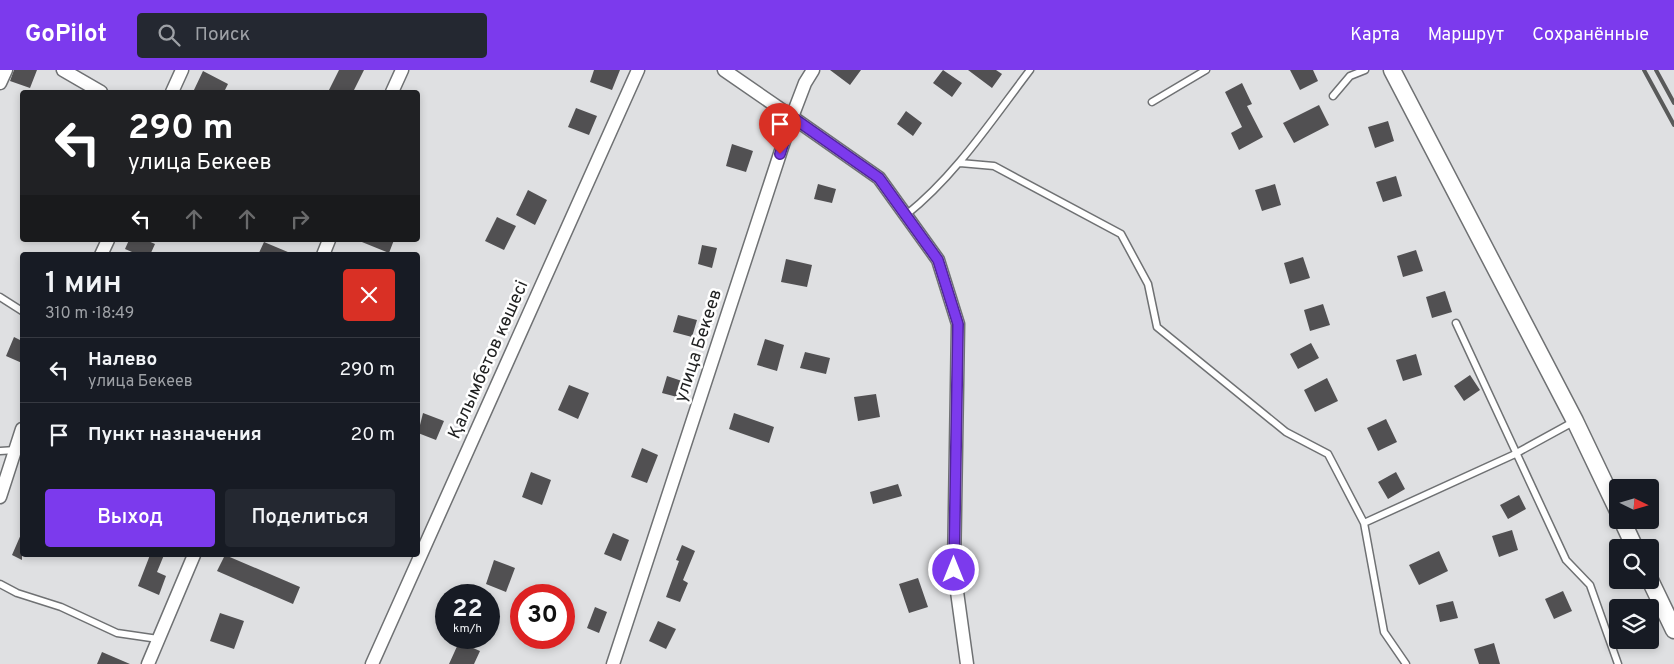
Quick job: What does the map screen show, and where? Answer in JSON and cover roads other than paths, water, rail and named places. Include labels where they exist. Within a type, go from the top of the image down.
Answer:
[{"type":"street","points":[[0,83],[6,70]]},
{"type":"street","points":[[63,70],[98,90]]},
{"type":"street","points":[[173,90],[182,70]]},
{"type":"street","points":[[393,90],[402,70]]},
{"type":"street","name":"Қалымбетов көшесі","points":[[420,557],[638,70]]},
{"type":"street","points":[[724,70],[879,178],[938,260],[958,324],[954,570],[967,664]]},
{"type":"street","name":"улица Бекеев","points":[[617,663],[792,117],[805,83],[813,70]]},
{"type":"street","points":[[1392,70],[1575,422],[1609,492]]},
{"type":"street","points":[[0,497],[20,436]]},
{"type":"street","points":[[148,664],[193,557]]},
{"type":"street","name":"Қалымбетов көшесі","points":[[372,664],[420,557]]},
{"type":"street","points":[[1654,589],[1674,630]]},
{"type":"lane","points":[[906,215],[932,194],[960,163],[1030,70]]},
{"type":"lane","points":[[1152,102],[1206,70]]},
{"type":"lane","points":[[1333,96],[1350,76],[1365,70]]},
{"type":"lane","points":[[960,163],[994,166],[1121,234],[1148,284],[1157,328],[1286,432],[1328,454],[1364,523],[1384,632],[1406,664]]},
{"type":"lane","points":[[0,298],[20,310]]},
{"type":"lane","points":[[1456,322],[1566,560],[1590,585],[1618,664]]},
{"type":"lane","points":[[1364,523],[1517,453],[1575,422]]},
{"type":"lane","points":[[0,451],[16,450]]},
{"type":"lane","points":[[0,584],[17,593],[61,606],[117,633],[158,639]]},
{"type":"railway","points":[[1644,70],[1674,125]]},
{"type":"railway","points":[[1656,70],[1674,103]]}]
